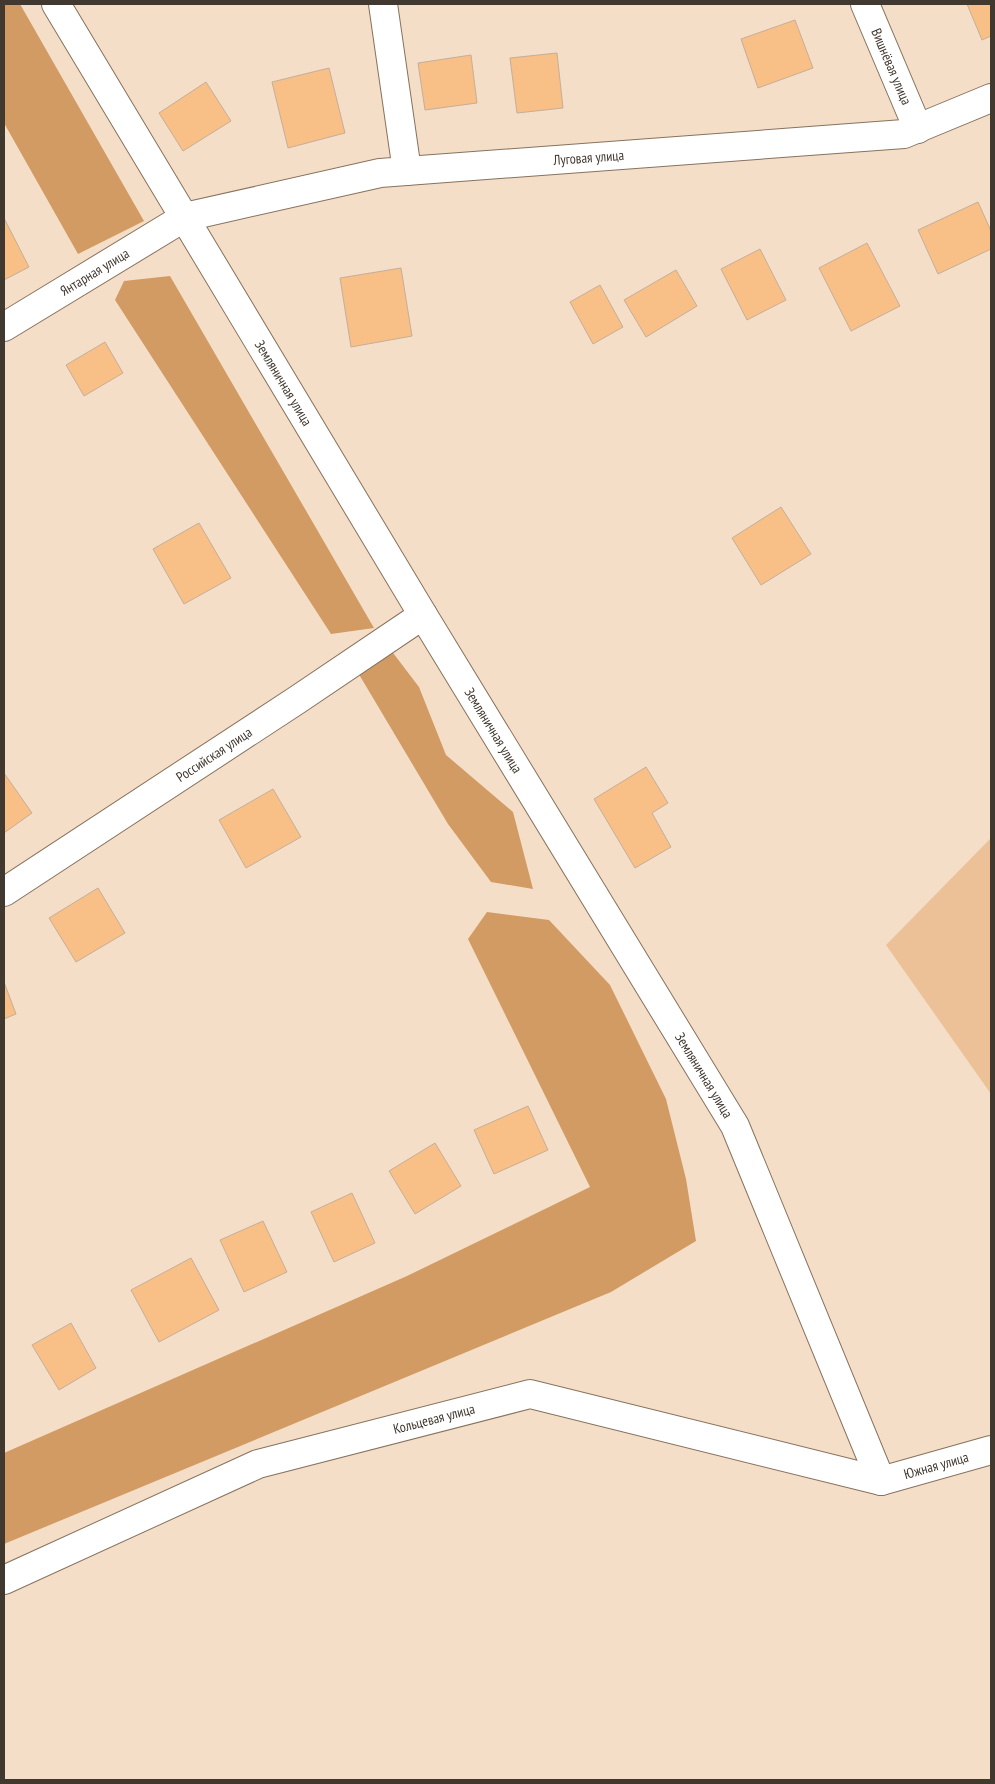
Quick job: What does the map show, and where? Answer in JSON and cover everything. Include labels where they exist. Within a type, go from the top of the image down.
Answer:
[{"type":"street","name":"Земляничная улица","points":[[56,4],[423,615],[735,1126],[881,1481]]},
{"type":"street","points":[[383,4],[407,171]]},
{"type":"street","name":"Вишнёвая улица","points":[[865,4],[918,129]]},
{"type":"street","name":"Луговая улица","points":[[185,217],[380,173],[904,134],[991,98]]},
{"type":"street","name":"Янтарная улица","points":[[4,327],[185,217]]},
{"type":"street","name":"Российская улица","points":[[4,892],[289,706],[423,615]]},
{"type":"street","name":"Кольцевая улица","points":[[4,1580],[258,1464],[530,1394],[881,1481]]},
{"type":"street","name":"Южная улица","points":[[881,1481],[991,1450]]},
{"type":"shaded area","points":[[4,4],[20,4],[144,221],[78,254],[4,123]]},
{"type":"shaded area","points":[[170,276],[374,628],[331,634],[115,300],[124,281]]},
{"type":"shaded area","points":[[387,645],[419,687],[446,755],[513,812],[533,889],[491,882],[448,824],[354,666]]},
{"type":"shaded area","points":[[991,838],[991,1094],[886,945]]},
{"type":"shaded area","points":[[487,912],[549,920],[610,985],[666,1099],[686,1179],[696,1241],[611,1292],[4,1544],[4,1453],[407,1276],[590,1187],[468,939]]},
{"type":"building","points":[[967,4],[991,4],[991,36],[982,40]]},
{"type":"building","points":[[795,20],[813,68],[758,88],[741,39]]},
{"type":"building","points":[[557,53],[563,108],[517,113],[510,58]]},
{"type":"building","points":[[471,55],[477,103],[425,110],[418,63]]},
{"type":"building","points":[[329,68],[345,133],[288,148],[272,82]]},
{"type":"building","points":[[206,82],[231,121],[183,151],[159,113]]},
{"type":"building","points":[[978,202],[991,231],[991,249],[938,274],[918,230]]},
{"type":"building","points":[[4,218],[29,267],[4,280]]},
{"type":"building","points":[[867,243],[900,306],[851,331],[819,268]]},
{"type":"building","points":[[760,249],[786,300],[747,320],[721,269]]},
{"type":"building","points":[[401,268],[412,336],[351,347],[340,278]]},
{"type":"building","points":[[676,270],[697,306],[646,337],[624,300]]},
{"type":"building","points":[[600,285],[623,327],[593,344],[570,302]]},
{"type":"building","points":[[105,342],[123,373],[84,396],[66,365]]},
{"type":"building","points":[[781,507],[811,554],[761,585],[732,538]]},
{"type":"building","points":[[199,523],[231,578],[184,604],[153,549]]},
{"type":"building","points":[[646,767],[668,803],[652,813],[671,847],[635,868],[594,799]]},
{"type":"building","points":[[4,773],[32,813],[4,833]]},
{"type":"building","points":[[273,789],[301,837],[246,868],[219,820]]},
{"type":"building","points":[[98,888],[125,933],[76,962],[49,918]]},
{"type":"building","points":[[4,982],[16,1014],[4,1019]]},
{"type":"building","points":[[528,1106],[548,1150],[494,1174],[474,1130]]},
{"type":"building","points":[[435,1143],[461,1186],[415,1214],[389,1171]]},
{"type":"building","points":[[352,1193],[375,1243],[334,1262],[311,1212]]},
{"type":"building","points":[[263,1221],[287,1272],[244,1292],[220,1240]]},
{"type":"building","points":[[191,1258],[219,1310],[159,1342],[131,1290]]},
{"type":"building","points":[[71,1323],[96,1368],[59,1390],[32,1345]]}]
